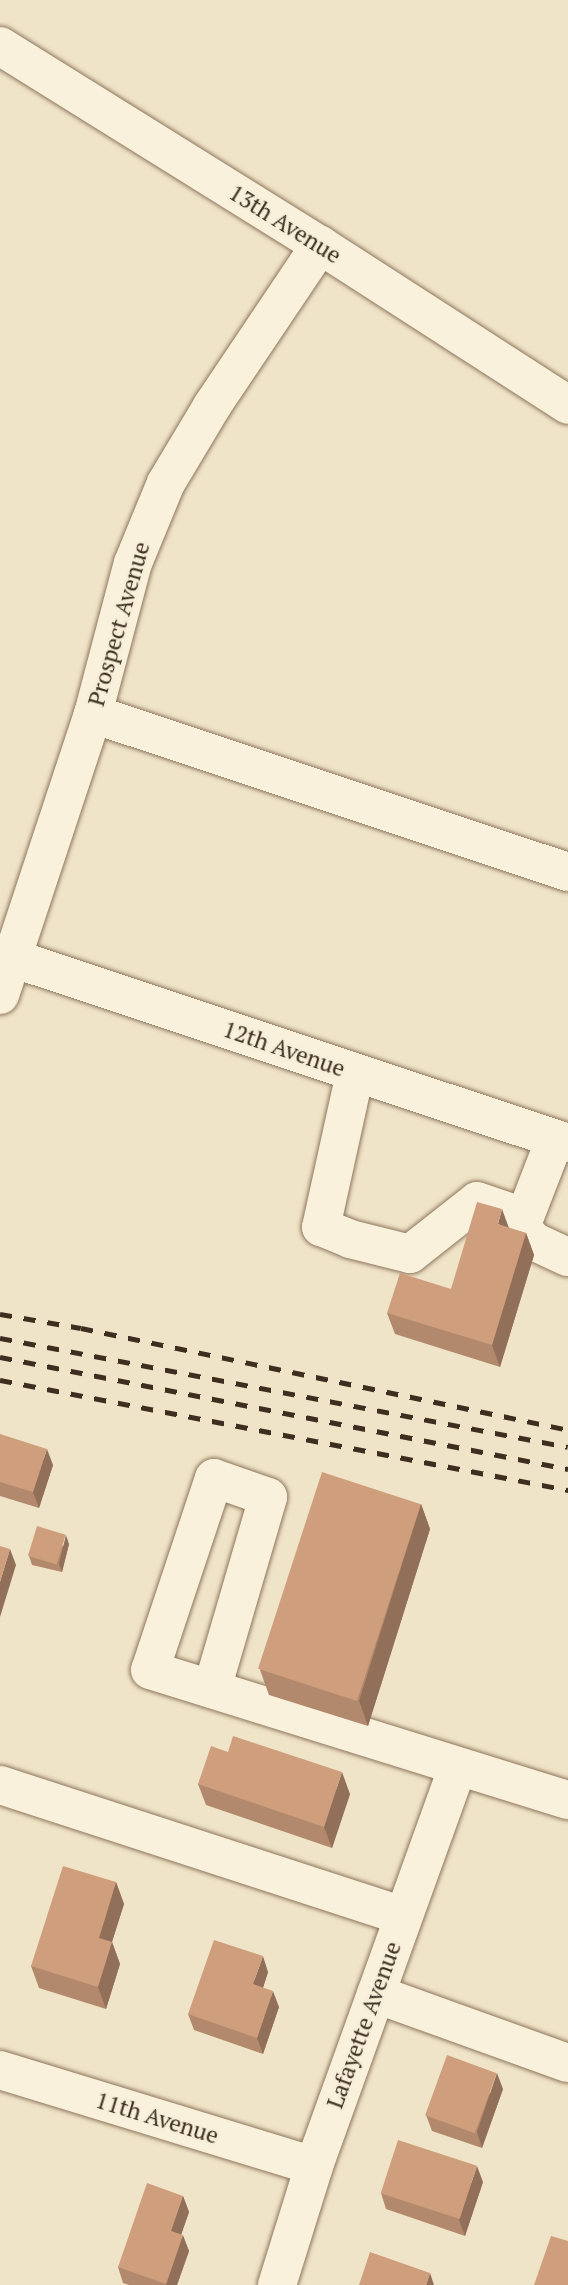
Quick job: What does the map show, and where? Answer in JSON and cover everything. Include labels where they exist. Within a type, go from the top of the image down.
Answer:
[{"type":"street","name":"13th Avenue","points":[[0,46],[320,245],[568,405]]},
{"type":"street","name":"Prospect Avenue","points":[[0,995],[6,956],[93,714],[133,563],[166,483],[212,406],[320,245]]},
{"type":"street","points":[[93,714],[568,872]]},
{"type":"street","name":"12th Avenue","points":[[6,956],[561,1141]]},
{"type":"street","points":[[355,1073],[321,1227],[350,1239],[410,1254],[477,1201],[509,1212],[533,1241],[568,1257]]},
{"type":"street","points":[[521,1227],[561,1141]]},
{"type":"street","points":[[212,1689],[268,1497],[214,1478],[150,1670],[457,1768],[568,1800]]},
{"type":"street","name":"Lafayette Avenue","points":[[277,2285],[314,2166],[457,1768]]},
{"type":"street","points":[[0,1785],[404,1916]]},
{"type":"street","points":[[376,1994],[568,2063]]},
{"type":"street","name":"11th Avenue","points":[[0,2070],[314,2166]]},
{"type":"building","points":[[477,1202],[502,1209],[498,1224],[526,1233],[492,1345],[387,1313],[400,1273],[451,1289]]},
{"type":"building","points":[[0,1434],[47,1449],[33,1492],[0,1482]]},
{"type":"building","points":[[322,1472],[421,1504],[357,1701],[258,1669]]},
{"type":"building","points":[[37,1526],[66,1535],[57,1564],[28,1556]]},
{"type":"building","points":[[0,1546],[10,1549],[0,1582]]},
{"type":"building","points":[[233,1736],[342,1772],[324,1827],[198,1784],[211,1746],[228,1752]]},
{"type":"building","points":[[63,1866],[116,1882],[99,1938],[112,1942],[98,1987],[31,1966]]},
{"type":"building","points":[[214,1940],[263,1956],[253,1984],[273,1991],[257,2038],[188,2014]]},
{"type":"building","points":[[447,2055],[497,2073],[475,2133],[425,2115]]},
{"type":"building","points":[[398,2140],[477,2166],[460,2219],[381,2193]]},
{"type":"building","points":[[147,2183],[183,2196],[171,2231],[183,2235],[166,2284],[118,2267]]},
{"type":"building","points":[[551,2236],[568,2241],[568,2285],[534,2285]]},
{"type":"building","points":[[370,2252],[430,2273],[426,2285],[359,2285]]},
{"type":"railway","points":[[0,1314],[81,1328],[568,1430]]},
{"type":"railway","points":[[0,1338],[568,1447]]},
{"type":"railway","points":[[0,1357],[568,1469]]},
{"type":"railway","points":[[0,1380],[568,1490]]}]
